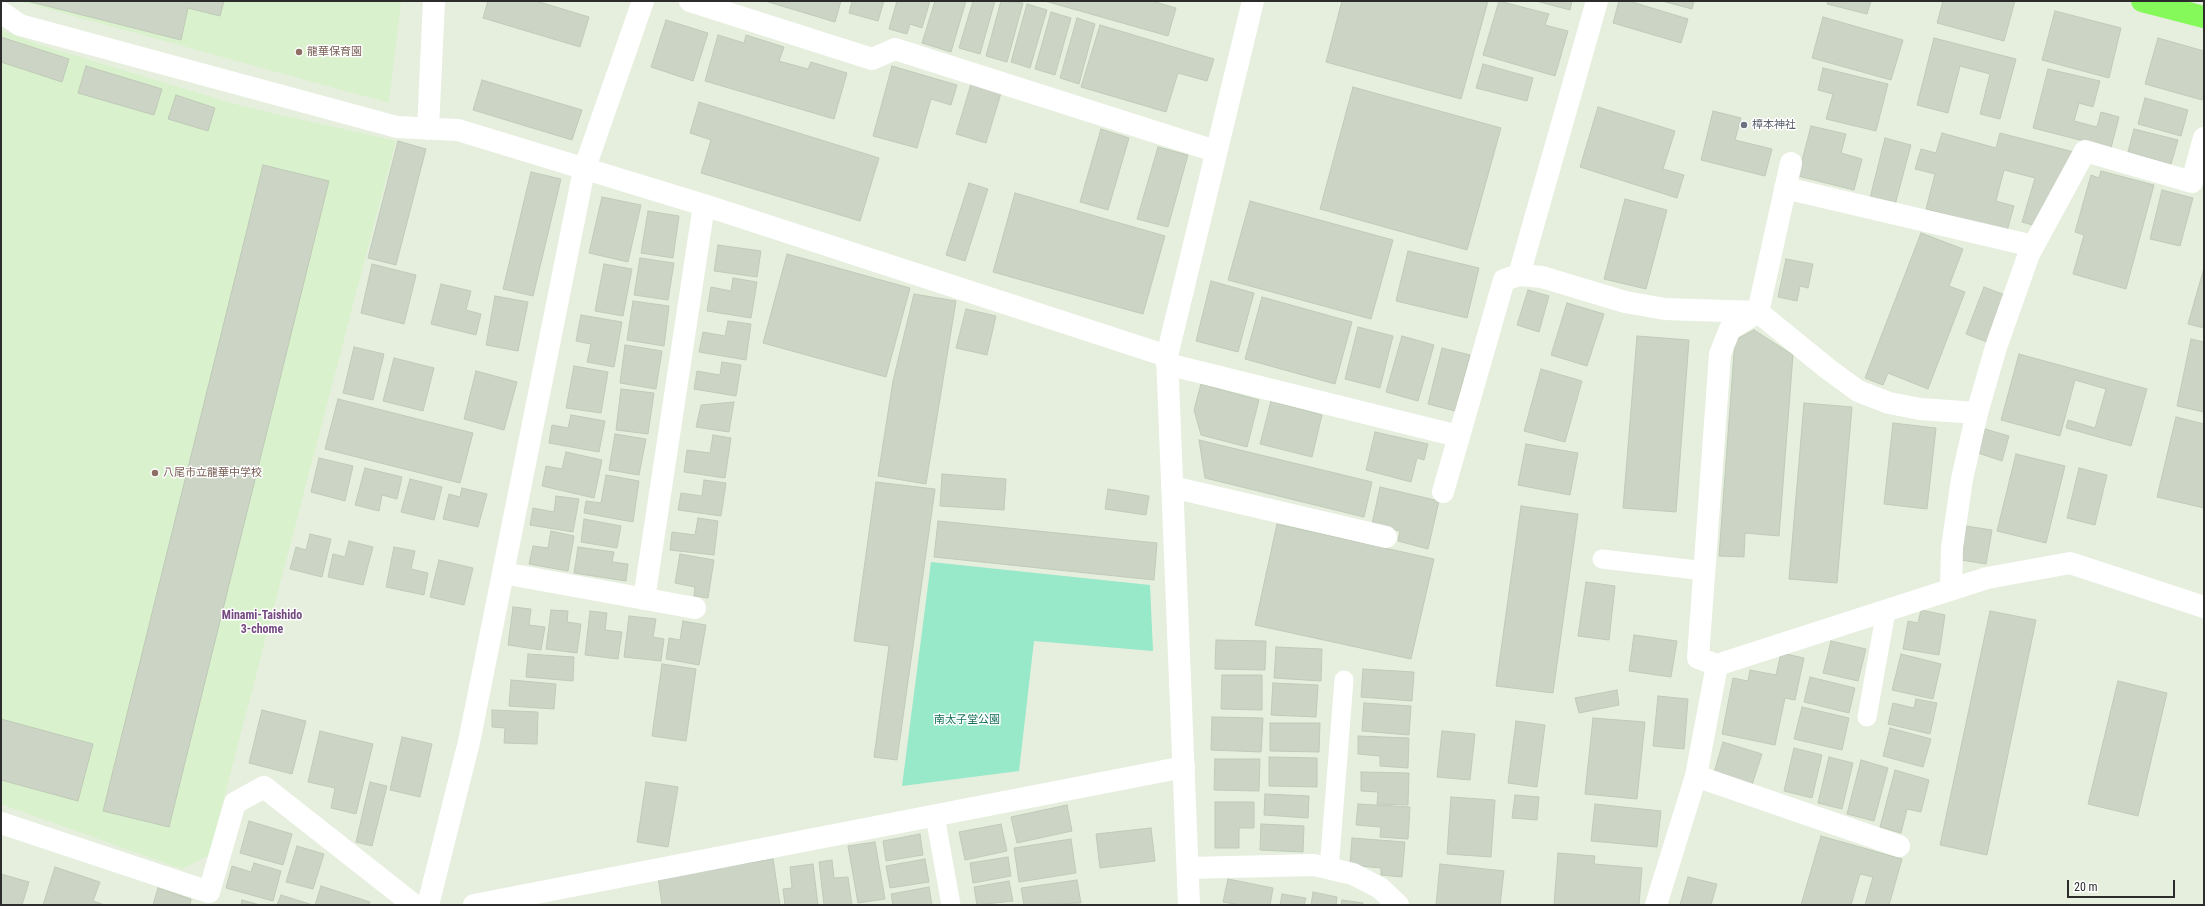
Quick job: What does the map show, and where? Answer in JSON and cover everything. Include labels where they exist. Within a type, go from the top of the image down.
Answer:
[{"type":"main road","points":[[2142,1],[2204,17]]},
{"type":"street","points":[[428,129],[434,1]]},
{"type":"street","points":[[428,905],[470,742],[584,170],[643,1]]},
{"type":"street","points":[[690,1],[872,59],[895,49],[1215,151]]},
{"type":"street","points":[[1189,905],[1167,360],[1215,151],[1253,1]]},
{"type":"street","points":[[1519,275],[1597,1]]},
{"type":"street","points":[[1,12],[20,25],[397,127],[458,130],[584,170],[704,205],[1167,360],[1458,436]]},
{"type":"street","points":[[1951,590],[1952,548],[1962,479],[1976,413],[1996,347],[2029,254],[2085,151],[2198,189],[2204,138]]},
{"type":"street","points":[[1791,163],[1758,312],[1730,329],[1720,354],[1698,658],[1717,665],[1987,578],[2070,563],[2204,607]]},
{"type":"street","points":[[1785,188],[2033,246]]},
{"type":"street","points":[[644,599],[704,205]]},
{"type":"street","points":[[1443,492],[1504,280],[1519,275],[1542,278],[1624,302],[1665,309],[1758,312],[1828,369],[1858,391],[1889,403],[1920,410],[1976,413]]},
{"type":"street","points":[[1172,487],[1386,537]]},
{"type":"street","points":[[504,573],[695,608]]},
{"type":"street","points":[[1656,905],[1696,776],[1717,665]]},
{"type":"street","points":[[474,905],[1184,767]]},
{"type":"street","points":[[1696,776],[1899,846]]},
{"type":"street","points":[[1,823],[209,892],[235,803],[264,787],[414,905]]},
{"type":"street","points":[[1188,868],[1314,865],[1352,874],[1380,888],[1398,905]]},
{"type":"lane","points":[[1602,559],[1704,571]]},
{"type":"lane","points":[[1867,717],[1886,611]]},
{"type":"lane","points":[[1328,869],[1344,680]]},
{"type":"lane","points":[[935,816],[951,905]]},
{"type":"shaded area","name":"龍華保育園","points":[[19,1],[401,1],[389,103]]},
{"type":"shaded area","name":"八尾市立龍華中学校","points":[[1,30],[40,45],[242,106],[396,141],[209,855],[182,869],[1,804]]},
{"type":"green space","name":"南太子堂公園","points":[[931,562],[1150,585],[1153,651],[1034,641],[1019,771],[902,786]]},
{"type":"building","points":[[27,1],[224,1],[220,16],[188,8],[181,40]]},
{"type":"building","points":[[488,1],[536,1],[589,17],[580,47],[483,18]]},
{"type":"building","points":[[765,1],[841,1],[835,22]]},
{"type":"building","points":[[852,1],[884,1],[878,21],[849,13]]},
{"type":"building","points":[[897,1],[930,1],[922,28],[910,24],[907,34],[889,29]]},
{"type":"building","points":[[935,1],[966,1],[951,52],[922,43]]},
{"type":"building","points":[[973,1],[995,1],[980,54],[959,48]]},
{"type":"building","points":[[1001,1],[1023,3],[1007,62],[986,56]]},
{"type":"building","points":[[1045,1],[1152,1],[1176,8],[1168,36]]},
{"type":"building","points":[[1342,1],[1488,1],[1461,99],[1326,62]]},
{"type":"building","points":[[1499,1],[1549,14],[1545,25],[1568,31],[1555,76],[1483,55]]},
{"type":"building","points":[[1536,1],[1572,1],[1570,10]]},
{"type":"building","points":[[1619,1],[1629,1],[1688,19],[1681,43],[1613,23]]},
{"type":"building","points":[[1662,1],[1694,1],[1692,9]]},
{"type":"building","points":[[1828,1],[1871,1],[1867,14],[1827,4]]},
{"type":"building","points":[[1943,1],[2015,1],[2004,41],[1937,23]]},
{"type":"building","points":[[1027,4],[1047,10],[1030,68],[1011,62]]},
{"type":"building","points":[[2055,11],[2121,28],[2109,78],[2042,60]]},
{"type":"building","points":[[1051,12],[1071,18],[1055,75],[1035,69]]},
{"type":"building","points":[[1823,17],[1903,40],[1891,80],[1812,58]]},
{"type":"building","points":[[1077,18],[1095,24],[1079,84],[1060,78]]},
{"type":"building","points":[[666,20],[708,33],[693,81],[651,67]]},
{"type":"building","points":[[1100,25],[1214,59],[1207,81],[1178,73],[1166,112],[1081,87]]},
{"type":"building","points":[[718,35],[744,43],[746,35],[784,47],[779,61],[808,69],[811,62],[847,73],[834,119],[705,81]]},
{"type":"building","points":[[1,37],[69,59],[62,82],[1,62]]},
{"type":"building","points":[[1934,38],[2016,59],[2000,119],[1980,114],[1990,74],[1960,66],[1948,113],[1917,105]]},
{"type":"building","points":[[2158,38],[2204,51],[2204,91],[2202,100],[2145,84]]},
{"type":"building","points":[[1483,64],[1533,78],[1527,101],[1476,88]]},
{"type":"building","points":[[86,66],[162,89],[154,115],[78,93]]},
{"type":"building","points":[[892,66],[957,85],[951,105],[931,99],[917,148],[873,136]]},
{"type":"building","points":[[1823,68],[1888,84],[1876,131],[1826,119],[1833,94],[1818,90]]},
{"type":"building","points":[[2048,69],[2100,81],[2093,107],[2079,103],[2074,121],[2097,127],[2101,112],[2119,117],[2111,148],[2033,128]]},
{"type":"building","points":[[482,80],[582,110],[572,140],[473,110]]},
{"type":"building","points":[[971,84],[1001,93],[986,143],[956,134]]},
{"type":"building","points":[[1353,87],[1501,128],[1467,250],[1320,209]]},
{"type":"building","points":[[176,95],[215,108],[208,131],[168,119]]},
{"type":"building","points":[[2145,98],[2188,110],[2181,136],[2138,124]]},
{"type":"building","points":[[699,102],[879,158],[860,221],[701,173],[711,140],[690,133]]},
{"type":"building","points":[[1598,107],[1675,131],[1663,169],[1684,175],[1677,198],[1580,167]]},
{"type":"building","points":[[1713,111],[1741,118],[1735,140],[1772,149],[1765,176],[1701,160]]},
{"type":"building","points":[[1811,126],[1846,134],[1841,153],[1862,159],[1854,190],[1798,176]]},
{"type":"building","points":[[1101,129],[1129,138],[1108,210],[1080,202]]},
{"type":"building","points":[[2134,129],[2178,140],[2171,164],[2128,152]]},
{"type":"building","points":[[1942,133],[1996,148],[2000,133],[2074,152],[2036,226],[2022,222],[2035,178],[2004,170],[1996,201],[2014,206],[2007,231],[1926,209],[1935,174],[1915,169],[1921,149],[1936,153]]},
{"type":"building","points":[[1885,138],[1911,145],[1895,205],[1870,198]]},
{"type":"building","points":[[398,141],[426,149],[396,265],[368,258]]},
{"type":"building","points":[[1158,147],[1188,155],[1168,227],[1137,219]]},
{"type":"building","points":[[263,165],[329,181],[169,827],[103,811]]},
{"type":"building","points":[[2101,171],[2154,185],[2126,289],[2073,274],[2084,235],[2075,232],[2091,175],[2099,178]]},
{"type":"building","points":[[531,172],[561,179],[533,296],[503,289]]},
{"type":"building","points":[[969,183],[988,189],[965,261],[946,255]]},
{"type":"building","points":[[2162,190],[2193,198],[2180,246],[2150,239]]},
{"type":"building","points":[[1015,193],[1165,236],[1143,314],[993,272]]},
{"type":"building","points":[[602,197],[641,205],[628,262],[589,253]]},
{"type":"building","points":[[1625,199],[1667,210],[1646,289],[1604,279]]},
{"type":"building","points":[[1250,201],[1393,240],[1371,319],[1228,280]]},
{"type":"building","points":[[648,211],[679,216],[673,258],[641,253]]},
{"type":"building","points":[[1921,233],[1963,249],[1949,286],[1965,292],[1928,389],[1888,373],[1883,385],[1865,378]]},
{"type":"building","points":[[718,245],[761,251],[757,277],[714,271]]},
{"type":"building","points":[[1408,251],[1479,268],[1467,318],[1396,301]]},
{"type":"building","points":[[787,254],[910,288],[886,377],[763,343]]},
{"type":"building","points":[[640,258],[674,263],[668,300],[634,295]]},
{"type":"building","points":[[1786,259],[1813,264],[1808,288],[1800,286],[1797,301],[1778,297]]},
{"type":"building","points":[[372,264],[416,275],[404,324],[361,313]]},
{"type":"building","points":[[604,264],[632,269],[623,316],[595,311]]},
{"type":"building","points":[[2204,268],[2204,328],[2188,324]]},
{"type":"building","points":[[733,278],[757,282],[751,318],[707,311],[711,287],[731,291]]},
{"type":"building","points":[[1211,281],[1254,293],[1238,352],[1196,341]]},
{"type":"building","points":[[441,284],[471,291],[466,310],[481,314],[476,335],[431,324]]},
{"type":"building","points":[[1984,287],[2005,295],[1987,342],[1966,334]]},
{"type":"building","points":[[1528,290],[1549,296],[1539,332],[1517,325]]},
{"type":"building","points":[[914,294],[956,301],[926,484],[878,476],[893,381]]},
{"type":"building","points":[[495,296],[528,302],[518,351],[486,345]]},
{"type":"building","points":[[1262,297],[1352,322],[1335,384],[1245,359]]},
{"type":"building","points":[[633,301],[669,306],[664,346],[627,340]]},
{"type":"building","points":[[1567,303],[1604,314],[1587,366],[1551,355]]},
{"type":"building","points":[[966,309],[996,316],[987,355],[956,348]]},
{"type":"building","points":[[581,315],[622,322],[614,367],[587,362],[591,344],[576,341]]},
{"type":"building","points":[[728,321],[751,324],[746,360],[699,352],[703,332],[725,336]]},
{"type":"building","points":[[1358,327],[1393,336],[1380,388],[1345,379]]},
{"type":"building","points":[[1754,330],[1793,355],[1779,536],[1745,533],[1744,557],[1719,556],[1735,340]]},
{"type":"building","points":[[1402,336],[1434,345],[1418,401],[1386,392]]},
{"type":"building","points":[[1637,336],[1689,340],[1676,512],[1623,508]]},
{"type":"building","points":[[2191,339],[2204,342],[2204,412],[2177,406]]},
{"type":"building","points":[[625,345],[662,351],[656,389],[620,383]]},
{"type":"building","points":[[354,347],[384,354],[373,400],[343,393]]},
{"type":"building","points":[[1442,348],[1470,355],[1455,411],[1428,404]]},
{"type":"building","points":[[2019,354],[2147,389],[2131,446],[2066,428],[2068,420],[2095,428],[2106,389],[2075,380],[2060,436],[2001,420]]},
{"type":"building","points":[[394,358],[434,368],[423,411],[383,401]]},
{"type":"building","points":[[722,362],[741,365],[736,396],[694,389],[697,371],[720,375]]},
{"type":"building","points":[[574,366],[608,372],[601,413],[566,408]]},
{"type":"building","points":[[1541,369],[1582,381],[1565,442],[1524,431]]},
{"type":"building","points":[[476,371],[517,382],[504,430],[464,419]]},
{"type":"building","points":[[1201,384],[1259,400],[1247,447],[1201,435],[1194,410]]},
{"type":"building","points":[[621,389],[654,393],[648,434],[616,430]]},
{"type":"building","points":[[338,399],[473,433],[460,483],[325,449]]},
{"type":"building","points":[[1271,401],[1322,415],[1312,457],[1260,444]]},
{"type":"building","points":[[734,402],[729,432],[696,427],[701,405]]},
{"type":"building","points":[[1804,403],[1852,407],[1837,583],[1789,579]]},
{"type":"building","points":[[571,415],[605,421],[599,452],[549,443],[552,425],[568,428]]},
{"type":"building","points":[[2176,417],[2204,424],[2204,508],[2157,497]]},
{"type":"building","points":[[1893,423],[1936,428],[1927,509],[1884,504]]},
{"type":"building","points":[[1985,429],[2009,436],[2002,461],[1978,453]]},
{"type":"building","points":[[1375,432],[1428,444],[1424,460],[1417,458],[1411,482],[1366,470]]},
{"type":"building","points":[[615,434],[646,439],[639,475],[609,470]]},
{"type":"building","points":[[713,435],[731,438],[725,478],[684,472],[687,450],[710,453]]},
{"type":"building","points":[[1199,440],[1372,482],[1364,517],[1205,478]]},
{"type":"building","points":[[1526,444],[1578,453],[1570,495],[1518,485]]},
{"type":"building","points":[[566,452],[602,460],[594,498],[542,486],[546,466],[562,469]]},
{"type":"building","points":[[2016,454],[2065,466],[2046,543],[1997,531]]},
{"type":"building","points":[[319,458],[353,466],[345,501],[311,492]]},
{"type":"building","points":[[365,468],[402,477],[397,499],[382,495],[379,511],[355,505]]},
{"type":"building","points":[[2079,468],[2107,475],[2095,525],[2067,518]]},
{"type":"building","points":[[942,474],[1006,479],[1004,510],[940,506]]},
{"type":"building","points":[[606,475],[639,481],[633,522],[584,513],[586,501],[601,503]]},
{"type":"building","points":[[410,479],[442,487],[434,520],[401,512]]},
{"type":"building","points":[[704,480],[726,483],[721,516],[678,510],[681,493],[702,496]]},
{"type":"building","points":[[876,482],[935,489],[897,760],[874,757],[889,646],[854,641]]},
{"type":"building","points":[[1380,487],[1439,501],[1428,549],[1398,541],[1400,531],[1372,524]]},
{"type":"building","points":[[462,488],[487,494],[478,527],[443,519],[449,494],[460,497]]},
{"type":"building","points":[[1108,489],[1149,496],[1146,515],[1105,509]]},
{"type":"building","points":[[556,496],[579,499],[573,532],[530,525],[533,508],[554,512]]},
{"type":"building","points":[[1521,506],[1578,514],[1553,693],[1496,686]]},
{"type":"building","points":[[698,518],[718,521],[714,555],[670,550],[672,532],[695,535]]},
{"type":"building","points":[[584,519],[621,526],[617,548],[581,542]]},
{"type":"building","points":[[938,521],[1157,543],[1154,580],[934,557]]},
{"type":"building","points":[[1277,524],[1434,559],[1411,659],[1255,625]]},
{"type":"building","points":[[1966,526],[1992,530],[1986,564],[1961,560]]},
{"type":"building","points":[[551,531],[574,536],[568,571],[529,564],[533,546],[548,548]]},
{"type":"building","points":[[310,534],[331,539],[322,577],[290,569],[296,547],[306,550]]},
{"type":"building","points":[[349,541],[373,547],[363,585],[328,577],[333,554],[345,557]]},
{"type":"building","points":[[394,547],[415,551],[411,569],[428,573],[424,595],[386,587]]},
{"type":"building","points":[[578,547],[614,552],[612,562],[628,564],[626,581],[574,573]]},
{"type":"building","points":[[680,554],[714,560],[708,598],[694,596],[695,587],[675,583]]},
{"type":"building","points":[[439,560],[473,568],[464,605],[430,597]]},
{"type":"building","points":[[1586,582],[1615,586],[1609,640],[1578,636]]},
{"type":"building","points":[[513,607],[531,609],[529,625],[545,627],[541,650],[508,645]]},
{"type":"building","points":[[551,610],[568,611],[567,622],[581,624],[577,653],[546,649]]},
{"type":"building","points":[[1921,610],[1945,615],[1939,655],[1903,649],[1908,621],[1918,623]]},
{"type":"building","points":[[590,611],[607,613],[605,630],[622,632],[618,659],[585,655]]},
{"type":"building","points":[[1990,611],[2036,620],[1987,855],[1940,845]]},
{"type":"building","points":[[629,616],[656,619],[653,637],[664,639],[661,661],[624,657]]},
{"type":"building","points":[[683,621],[706,625],[699,665],[666,659],[669,638],[680,640]]},
{"type":"building","points":[[1634,635],[1677,641],[1671,677],[1629,671]]},
{"type":"building","points":[[1216,640],[1266,641],[1265,670],[1215,669]]},
{"type":"building","points":[[1831,641],[1866,649],[1858,681],[1823,673]]},
{"type":"building","points":[[1276,647],[1322,649],[1321,681],[1274,678]]},
{"type":"building","points":[[1781,653],[1804,658],[1795,700],[1785,698],[1775,745],[1722,734],[1733,678],[1748,681],[1750,670],[1776,675]]},
{"type":"building","points":[[528,654],[574,657],[573,681],[526,677]]},
{"type":"building","points":[[1901,654],[1941,664],[1933,699],[1892,690]]},
{"type":"building","points":[[662,664],[696,669],[686,741],[652,736]]},
{"type":"building","points":[[1363,669],[1414,672],[1412,701],[1361,697]]},
{"type":"building","points":[[1222,675],[1262,675],[1262,710],[1221,709]]},
{"type":"building","points":[[1810,677],[1855,688],[1849,713],[1804,702]]},
{"type":"building","points":[[511,680],[556,684],[554,709],[509,706]]},
{"type":"building","points":[[2118,681],[2167,693],[2138,816],[2088,804]]},
{"type":"building","points":[[1273,683],[1318,685],[1316,717],[1271,715]]},
{"type":"building","points":[[1617,690],[1619,705],[1579,713],[1575,698]]},
{"type":"building","points":[[1658,696],[1688,699],[1684,749],[1653,746]]},
{"type":"building","points":[[1916,699],[1937,703],[1930,734],[1888,724],[1893,703],[1914,708]]},
{"type":"building","points":[[1364,703],[1411,706],[1409,735],[1362,731]]},
{"type":"building","points":[[1802,707],[1849,718],[1842,750],[1794,739]]},
{"type":"building","points":[[262,710],[306,721],[292,774],[249,763]]},
{"type":"building","points":[[492,710],[538,712],[537,744],[504,743],[505,728],[492,727]]},
{"type":"building","points":[[1212,717],[1263,718],[1261,752],[1211,750]]},
{"type":"building","points":[[1593,718],[1645,722],[1637,799],[1585,794]]},
{"type":"building","points":[[1,719],[93,744],[78,801],[1,780]]},
{"type":"building","points":[[1516,721],[1545,725],[1537,787],[1508,783]]},
{"type":"building","points":[[1270,723],[1320,723],[1319,752],[1270,751]]},
{"type":"building","points":[[1890,728],[1931,739],[1923,767],[1883,756]]},
{"type":"building","points":[[320,731],[373,744],[356,814],[331,808],[335,788],[308,782]]},
{"type":"building","points":[[1442,731],[1475,734],[1470,780],[1437,777]]},
{"type":"building","points":[[1358,736],[1409,738],[1408,768],[1380,766],[1380,756],[1358,754]]},
{"type":"building","points":[[402,737],[432,744],[420,797],[390,790]]},
{"type":"building","points":[[1723,742],[1762,754],[1751,788],[1713,776]]},
{"type":"building","points":[[1794,748],[1822,755],[1812,798],[1784,791]]},
{"type":"building","points":[[1269,757],[1317,758],[1317,787],[1269,786]]},
{"type":"building","points":[[1829,757],[1853,763],[1842,809],[1818,803]]},
{"type":"building","points":[[1215,759],[1260,759],[1259,791],[1214,790]]},
{"type":"building","points":[[1861,760],[1888,768],[1874,821],[1847,814]]},
{"type":"building","points":[[1895,770],[1929,780],[1921,812],[1907,809],[1901,833],[1880,827]]},
{"type":"building","points":[[1361,772],[1409,773],[1408,805],[1377,804],[1378,792],[1361,791]]},
{"type":"building","points":[[370,782],[387,786],[372,846],[356,842]]},
{"type":"building","points":[[646,782],[678,787],[668,847],[637,842]]},
{"type":"building","points":[[1265,794],[1309,796],[1308,818],[1264,815]]},
{"type":"building","points":[[1515,795],[1539,797],[1537,820],[1512,818]]},
{"type":"building","points":[[1451,797],[1495,800],[1491,857],[1447,854]]},
{"type":"building","points":[[1215,802],[1254,802],[1254,828],[1239,828],[1239,848],[1215,848]]},
{"type":"building","points":[[1358,804],[1410,807],[1408,839],[1380,837],[1381,827],[1356,825]]},
{"type":"building","points":[[1595,804],[1661,811],[1657,847],[1591,841]]},
{"type":"building","points":[[1067,805],[1072,831],[1017,843],[1011,817]]},
{"type":"building","points":[[249,821],[292,834],[283,865],[240,853]]},
{"type":"building","points":[[1001,824],[1007,851],[965,860],[959,832]]},
{"type":"building","points":[[1261,824],[1304,826],[1303,852],[1260,850]]},
{"type":"building","points":[[1151,828],[1155,861],[1100,868],[1096,834]]},
{"type":"building","points":[[920,834],[923,855],[886,861],[883,841]]},
{"type":"building","points":[[1821,836],[1902,859],[1889,905],[1865,905],[1873,877],[1860,874],[1851,905],[1801,905]]},
{"type":"building","points":[[1352,838],[1405,842],[1402,877],[1381,875],[1381,868],[1350,865]]},
{"type":"building","points":[[1071,839],[1076,873],[1019,882],[1014,848]]},
{"type":"building","points":[[875,842],[885,899],[858,903],[848,846]]},
{"type":"building","points":[[297,846],[324,854],[313,889],[286,882]]},
{"type":"building","points":[[1558,853],[1595,856],[1594,864],[1642,868],[1639,905],[1554,905]]},
{"type":"building","points":[[1008,857],[1011,876],[973,883],[970,863]]},
{"type":"building","points":[[773,859],[780,905],[662,905],[658,877]]},
{"type":"building","points":[[925,859],[929,882],[890,888],[886,866]]},
{"type":"building","points":[[832,860],[834,878],[848,877],[852,905],[824,905],[819,862]]},
{"type":"building","points":[[254,863],[281,871],[273,901],[226,888],[232,866],[251,872]]},
{"type":"building","points":[[813,864],[818,905],[785,905],[783,889],[792,888],[790,867]]},
{"type":"building","points":[[1440,864],[1504,871],[1500,905],[1436,905]]},
{"type":"building","points":[[55,867],[100,882],[93,901],[105,905],[43,905]]},
{"type":"building","points":[[1,874],[29,882],[22,905],[1,905]]},
{"type":"building","points":[[1688,877],[1717,884],[1711,905],[1680,905]]},
{"type":"building","points":[[1228,879],[1273,888],[1270,905],[1241,905],[1223,902]]},
{"type":"building","points":[[1077,880],[1081,903],[1024,905],[1021,888]]},
{"type":"building","points":[[1009,881],[1013,901],[977,905],[974,887]]},
{"type":"building","points":[[321,886],[370,902],[369,905],[315,905]]},
{"type":"building","points":[[929,887],[932,905],[893,905],[891,894]]},
{"type":"building","points":[[158,888],[191,899],[190,905],[153,905]]},
{"type":"building","points":[[1313,892],[1337,897],[1336,905],[1311,905]]},
{"type":"building","points":[[1282,894],[1306,898],[1304,905],[1280,905]]},
{"type":"building","points":[[281,895],[313,905],[277,905]]},
{"type":"building","points":[[242,900],[260,905],[241,905]]},
{"type":"building","points":[[1342,900],[1363,903],[1363,905],[1341,905]]},
{"type":"place","name":"龍華保育園","points":[[299,52]]},
{"type":"place","name":"樟本神社","points":[[1744,125]]},
{"type":"place","name":"八尾市立龍華中学校","points":[[155,473]]},
{"type":"district","name":"Minami-Taishido 3-chome","points":[[262,623]]}]
